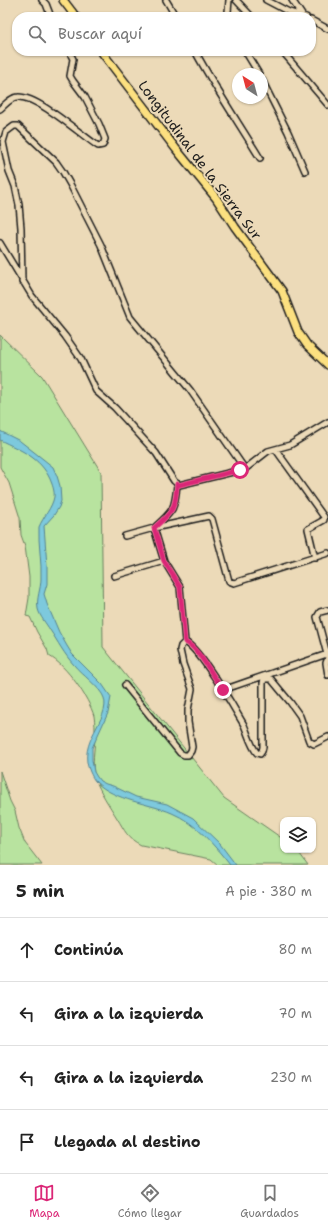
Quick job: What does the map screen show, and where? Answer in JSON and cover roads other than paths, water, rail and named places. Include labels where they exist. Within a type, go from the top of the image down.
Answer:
[{"type":"main road","points":[[63,0],[72,12]]},
{"type":"main road","name":"Longitudinal de la Sierra Sur","points":[[105,56],[176,149],[216,198],[282,291],[298,332],[307,345],[328,365]]},
{"type":"street","points":[[42,0],[46,4],[49,12]]},
{"type":"street","points":[[166,0],[173,12]]},
{"type":"street","points":[[229,0],[229,12]]},
{"type":"street","points":[[236,0],[247,12]]},
{"type":"street","points":[[266,0],[289,12]]},
{"type":"street","points":[[292,0],[301,12]]},
{"type":"street","points":[[316,23],[328,29]]},
{"type":"street","points":[[321,26],[328,33]]},
{"type":"street","points":[[0,108],[14,97],[31,99],[98,146],[103,145],[104,139],[99,124],[85,97],[70,76],[73,59],[72,56]]},
{"type":"street","points":[[197,56],[260,158]]},
{"type":"street","points":[[248,56],[255,68]]},
{"type":"street","points":[[286,56],[328,105]]},
{"type":"street","points":[[268,92],[305,170]]},
{"type":"street","points":[[22,282],[19,205],[15,186],[9,171],[3,142],[6,132],[14,126],[18,126],[60,167],[101,245],[130,317],[190,390],[245,468]]},
{"type":"street","points":[[0,242],[22,282],[65,336],[81,359],[96,391],[115,408],[156,453],[177,484],[175,504],[170,513],[154,528]]},
{"type":"street","points":[[177,484],[179,485],[245,468],[268,451],[290,445],[328,422]]},
{"type":"street","points":[[276,450],[324,517],[324,520],[308,529],[315,558]]},
{"type":"street","points":[[125,536],[209,516],[212,519],[229,581],[231,583],[328,553]]},
{"type":"street","points":[[125,685],[180,753],[188,755],[191,752],[192,747],[188,722],[188,710],[192,689],[181,658],[181,646],[185,642],[180,587],[164,561],[154,528]]},
{"type":"street","points":[[114,576],[164,561]]},
{"type":"street","points":[[328,610],[320,612],[317,617],[328,657],[326,663],[328,675]]},
{"type":"street","points":[[185,642],[189,643],[196,650],[223,690],[244,726],[257,753],[260,754],[263,747],[264,678],[271,679],[290,702],[300,716],[309,741],[314,744],[328,737]]},
{"type":"street","points":[[223,690],[328,657]]},
{"type":"water","points":[[0,431],[20,441],[53,467],[60,486],[61,501],[59,507],[44,526],[47,584],[44,594],[59,632],[72,654],[102,684],[111,697],[108,713],[92,748],[94,772],[100,781],[106,784],[136,797],[167,804],[193,818],[220,844],[236,865],[230,865],[204,835],[181,817],[122,798],[96,782],[90,772],[87,761],[87,751],[90,741],[103,714],[105,706],[104,698],[99,690],[67,657],[38,609],[41,583],[39,527],[53,501],[53,488],[46,471],[41,465],[29,455],[0,440]]}]
